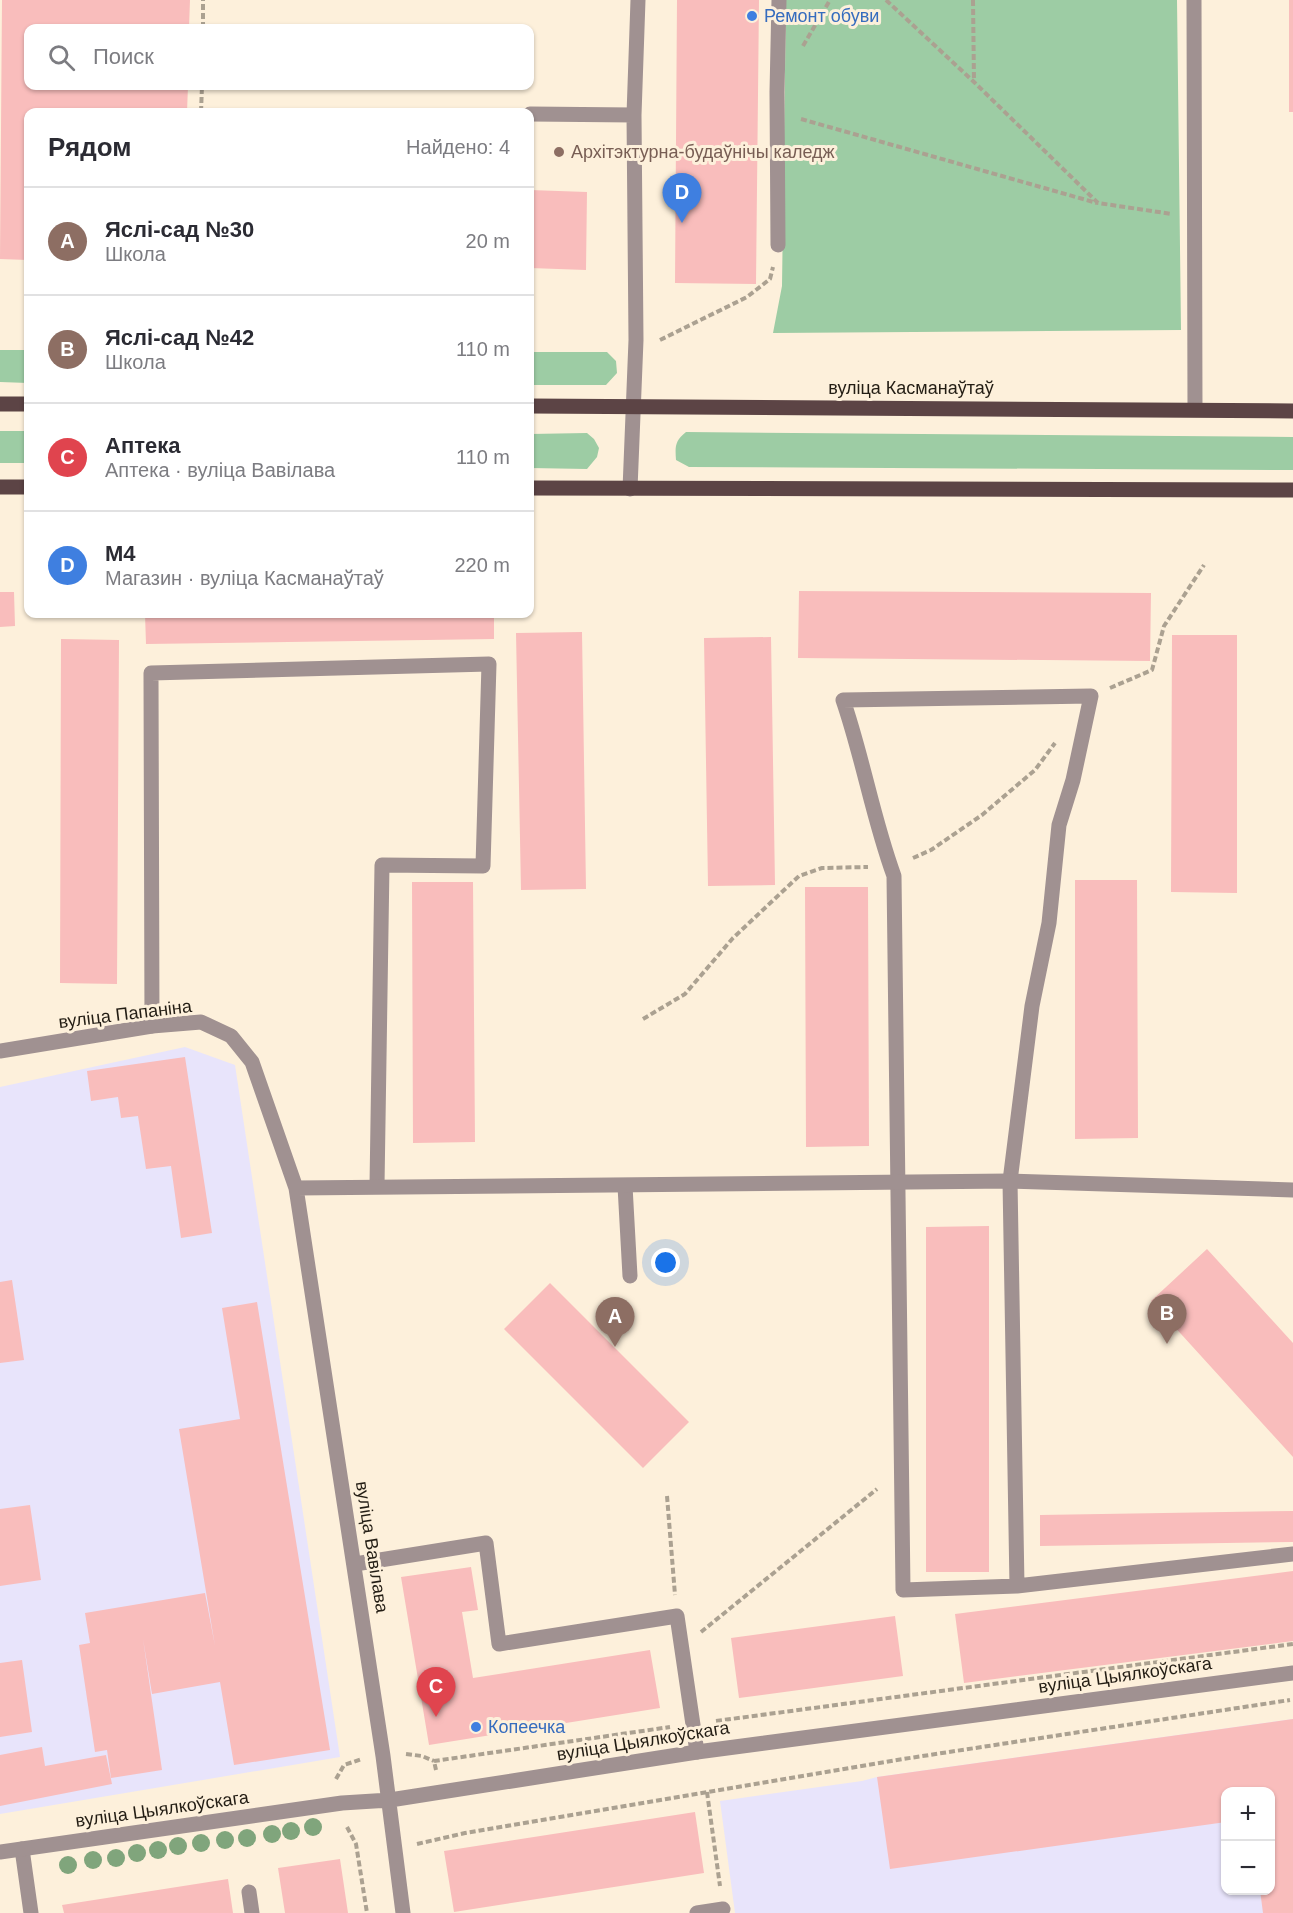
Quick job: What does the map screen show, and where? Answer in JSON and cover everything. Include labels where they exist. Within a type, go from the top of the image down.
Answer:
[{"type":"main road","points":[[0,404],[24,404]]},
{"type":"main road","name":"вуліца Касманаўтаў","points":[[534,406],[1293,411]]},
{"type":"main road","points":[[0,487],[24,487]]},
{"type":"main road","points":[[534,488],[1293,490]]},
{"type":"street","points":[[630,489],[636,340],[634,115],[638,0]]},
{"type":"street","points":[[778,245],[779,0]]},
{"type":"street","points":[[1194,0],[1195,410]]},
{"type":"street","points":[[534,114],[634,115]]},
{"type":"street","points":[[152,1026],[151,673],[489,664],[483,866],[382,865],[377,1186]]},
{"type":"street","points":[[1017,1586],[1010,1181],[1032,1006],[1049,923],[1059,825],[1073,780],[1091,696],[843,700],[856,738],[884,852],[894,876],[903,1590],[1017,1586],[1293,1554]]},
{"type":"street","name":"вуліца Папаніна","points":[[0,1051],[152,1026],[201,1022],[231,1036],[252,1062],[296,1188]]},
{"type":"street","points":[[296,1188],[1010,1181],[1293,1190]]},
{"type":"street","points":[[625,1186],[630,1276]]},
{"type":"street","name":"вуліца Вавілава","points":[[296,1188],[390,1800],[403,1913]]},
{"type":"street","points":[[355,1564],[486,1543],[500,1644],[677,1616],[697,1752]]},
{"type":"street","name":"вуліца Цыялкоўскага","points":[[0,1852],[342,1803],[390,1800],[697,1752],[1293,1673]]},
{"type":"street","points":[[22,1849],[32,1913]]},
{"type":"street","points":[[249,1892],[252,1913]]},
{"type":"street","points":[[697,1913],[723,1909]]},
{"type":"path","points":[[203,0],[203,24]]},
{"type":"path","points":[[886,0],[1098,203]]},
{"type":"path","points":[[974,0],[974,82]]},
{"type":"path","points":[[201,108],[202,90]]},
{"type":"path","points":[[777,112],[1098,203],[1196,218]]},
{"type":"path","points":[[660,341],[747,297],[763,285],[770,279],[778,245]]},
{"type":"path","points":[[1091,696],[1152,670],[1164,626],[1204,566]]},
{"type":"path","points":[[681,1648],[901,1470]]},
{"type":"path","points":[[667,1496],[677,1616]]},
{"type":"path","points":[[399,1754],[422,1755],[434,1761],[1293,1644]]},
{"type":"path","points":[[410,1846],[465,1833],[903,1759],[1290,1700]]},
{"type":"path","points":[[336,1779],[344,1765],[362,1759]]},
{"type":"path","points":[[434,1761],[436,1771]]},
{"type":"path","points":[[707,1792],[723,1909]]},
{"type":"path","points":[[344,1822],[356,1844],[367,1913]]},
{"type":"shaded area","points":[[185,1047],[235,1065],[340,1757],[0,1814],[0,1087]]},
{"type":"shaded area","points":[[1293,1719],[1293,1913],[735,1913],[720,1801],[877,1777]]},
{"type":"green space","points":[[786,0],[1177,0],[1181,330],[773,333],[782,286]]},
{"type":"green space","points":[[0,350],[24,350],[24,383],[0,382]]},
{"type":"green space","points":[[534,352],[607,352],[616,361],[617,373],[606,385],[534,385]]},
{"type":"green space","points":[[0,431],[24,431],[24,463],[0,463]]},
{"type":"green space","points":[[686,432],[1293,437],[1293,470],[689,467],[676,460],[677,444]]},
{"type":"green space","points":[[587,433],[599,448],[597,457],[587,469],[534,468],[534,434]]},
{"type":"building","points":[[2,0],[190,0],[189,24],[24,24],[24,90],[188,90],[187,108],[24,108],[24,260],[0,259]]},
{"type":"building","points":[[677,0],[759,0],[756,284],[675,283]]},
{"type":"building","points":[[1289,0],[1293,0],[1293,112],[1289,112]]},
{"type":"building","points":[[534,190],[587,192],[586,270],[534,268]]},
{"type":"building","points":[[799,591],[1151,593],[1150,661],[798,658]]},
{"type":"building","points":[[0,592],[14,592],[15,626],[0,627]]},
{"type":"building","points":[[145,618],[494,618],[494,639],[146,644]]},
{"type":"building","points":[[582,632],[586,889],[521,890],[516,633]]},
{"type":"building","points":[[1172,635],[1237,635],[1237,893],[1171,892]]},
{"type":"building","points":[[771,637],[775,885],[708,886],[704,638]]},
{"type":"building","points":[[61,639],[119,640],[117,984],[60,983]]},
{"type":"building","points":[[1075,880],[1137,880],[1138,1138],[1075,1139]]},
{"type":"building","points":[[412,882],[473,882],[475,1142],[413,1143]]},
{"type":"building","points":[[805,887],[868,887],[869,1146],[806,1147]]},
{"type":"building","points":[[185,1057],[212,1233],[181,1238],[171,1166],[146,1169],[138,1116],[121,1118],[118,1097],[91,1101],[87,1071]]},
{"type":"building","points":[[989,1226],[989,1572],[926,1572],[926,1227]]},
{"type":"building","points":[[1207,1249],[1293,1343],[1293,1457],[1151,1301]]},
{"type":"building","points":[[12,1280],[24,1360],[0,1363],[0,1282]]},
{"type":"building","points":[[550,1283],[689,1422],[643,1468],[504,1329]]},
{"type":"building","points":[[257,1302],[330,1750],[234,1765],[220,1682],[152,1694],[143,1639],[162,1770],[111,1778],[107,1750],[95,1752],[79,1645],[90,1643],[85,1613],[205,1593],[215,1646],[179,1429],[240,1419],[222,1308]]},
{"type":"building","points":[[30,1505],[41,1580],[0,1586],[0,1509]]},
{"type":"building","points":[[1293,1511],[1293,1542],[1040,1546],[1040,1515]]},
{"type":"building","points":[[471,1567],[478,1610],[462,1612],[473,1678],[650,1650],[660,1708],[429,1745],[401,1577]]},
{"type":"building","points":[[1293,1571],[1293,1641],[964,1683],[955,1614]]},
{"type":"building","points":[[895,1616],[903,1676],[739,1698],[731,1638]]},
{"type":"building","points":[[22,1660],[32,1732],[0,1737],[0,1663]]},
{"type":"building","points":[[1293,1719],[1293,1913],[1263,1913],[1261,1895],[1275,1895],[1275,1787],[1221,1787],[1221,1823],[890,1869],[877,1777]]},
{"type":"building","points":[[42,1747],[45,1766],[106,1755],[112,1784],[0,1806],[0,1755]]},
{"type":"building","points":[[695,1812],[704,1873],[454,1912],[444,1851]]},
{"type":"building","points":[[340,1859],[348,1913],[285,1913],[278,1868]]},
{"type":"building","points":[[228,1879],[233,1913],[64,1913],[62,1905]]},
{"type":"place","name":"Ремонт обуви","points":[[752,16]]},
{"type":"place","name":"Архітэктурна-будаўнічы каледж","points":[[559,152]]},
{"type":"place","name":"M4","points":[[682,223]]},
{"type":"place","name":"Яслі-сад №42","points":[[1167,1344]]},
{"type":"place","name":"Яслі-сад №30","points":[[615,1347]]},
{"type":"place","name":"Аптека","points":[[436,1717]]},
{"type":"place","name":"Копеечка","points":[[476,1727]]}]
